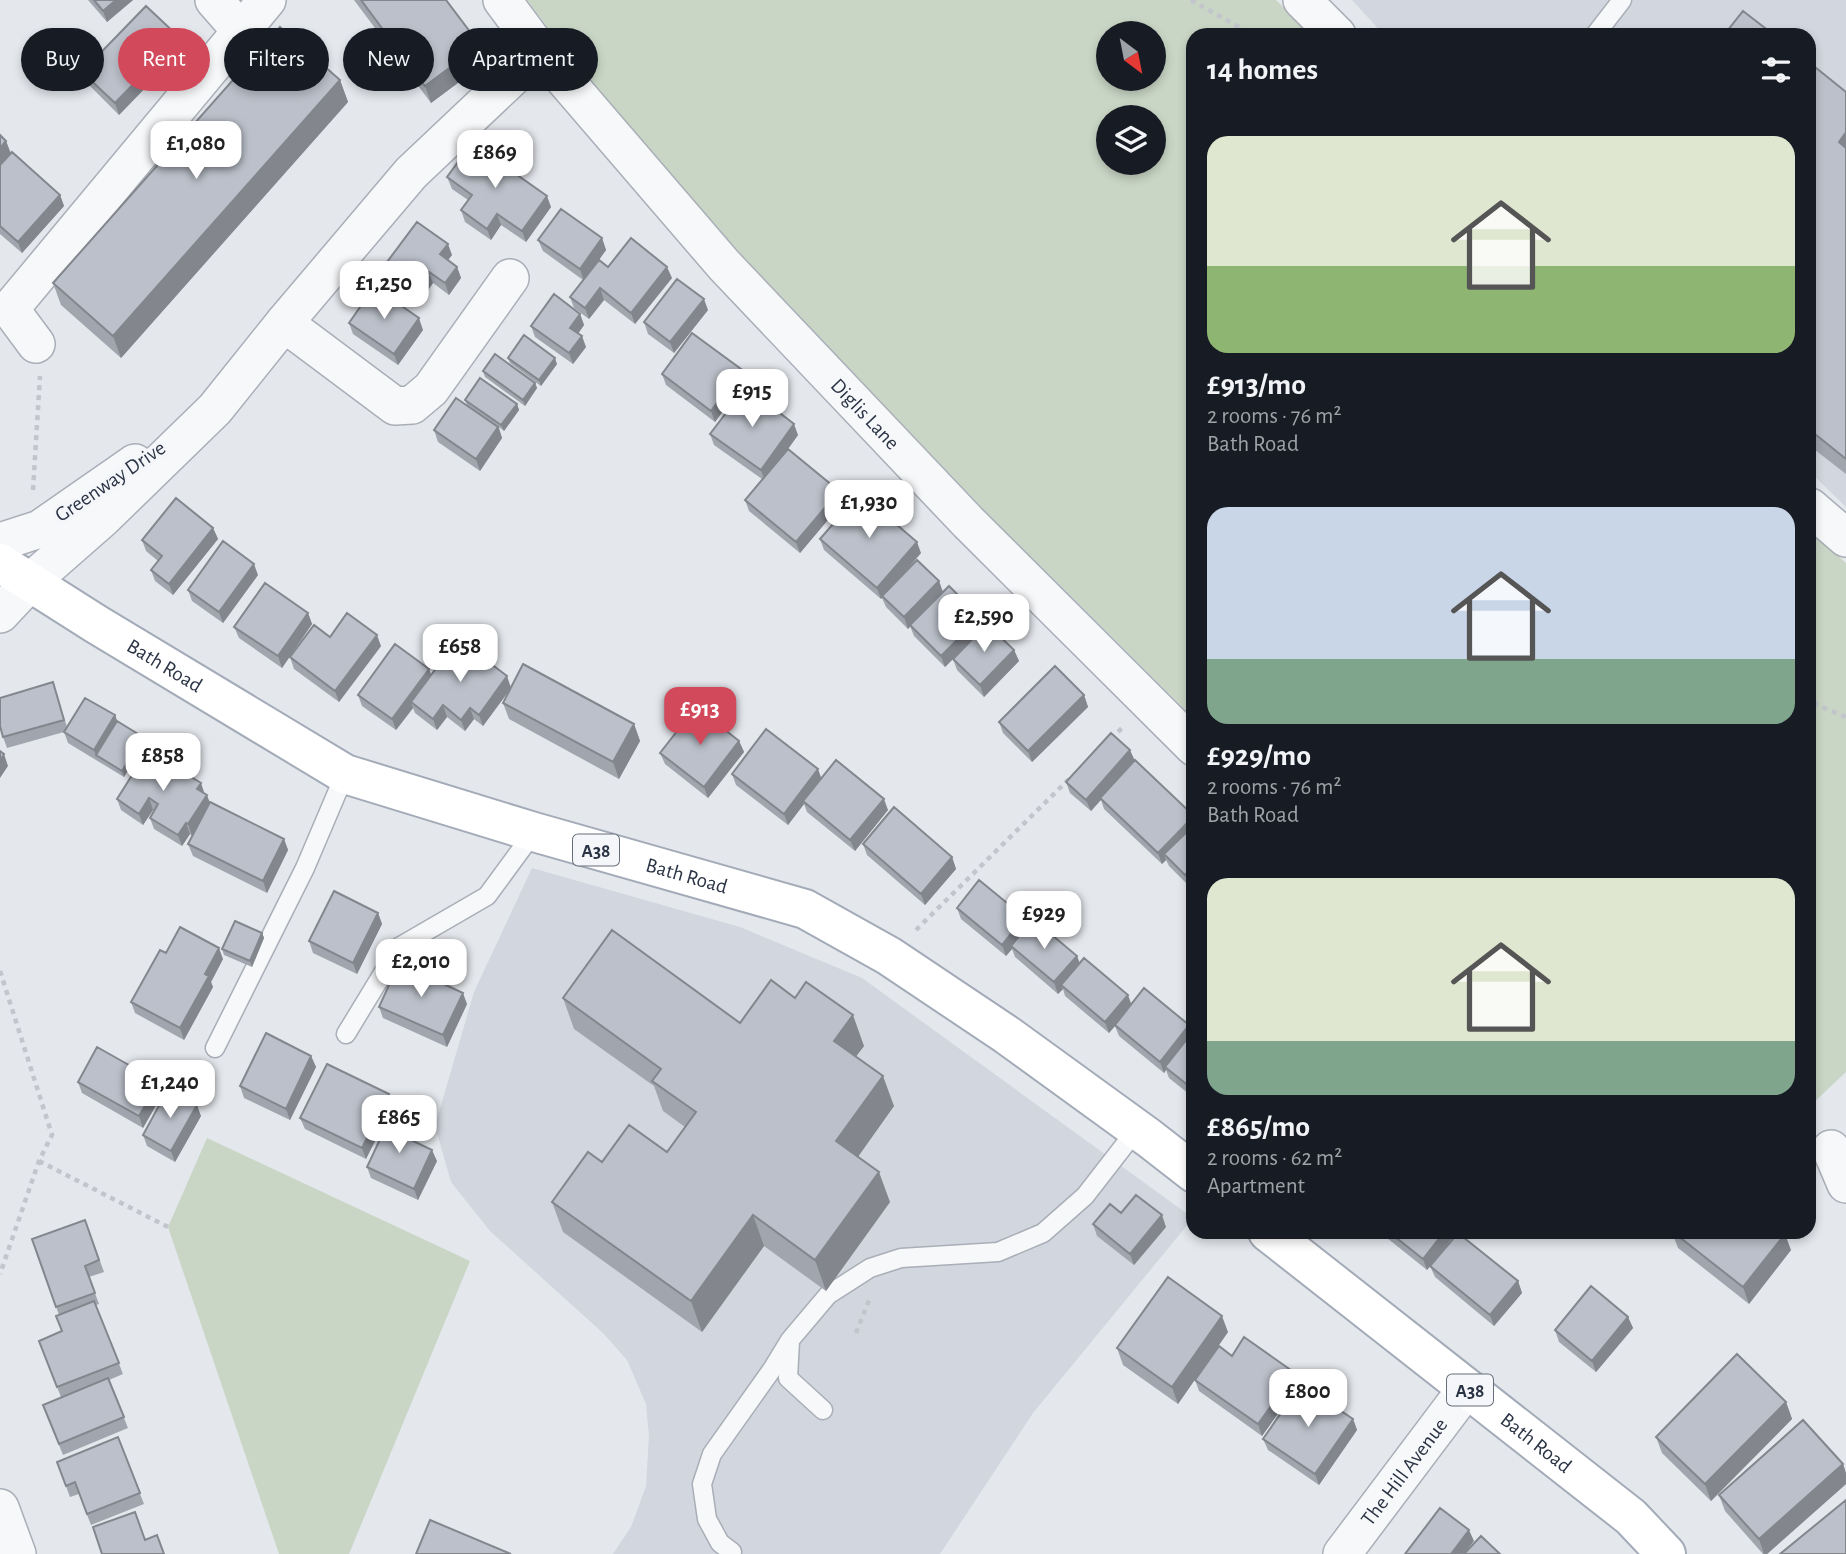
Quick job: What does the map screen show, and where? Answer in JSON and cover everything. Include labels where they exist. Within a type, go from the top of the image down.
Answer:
[{"type":"main road","name":"Bath Road","points":[[15,573],[345,774],[534,832],[805,909],[889,956],[1007,1035],[1186,1167]]},
{"type":"main road","name":"Bath Road","points":[[1277,1239],[1631,1517],[1666,1554]]},
{"type":"street","points":[[214,0],[238,28]]},
{"type":"street","points":[[245,28],[267,0]]},
{"type":"street","name":"Diglis Lane","points":[[502,0],[523,28]]},
{"type":"street","points":[[1303,0],[1330,28]]},
{"type":"street","points":[[36,344],[5,304],[224,53]]},
{"type":"street","name":"Greenway Drive","points":[[0,614],[15,573],[103,518],[215,410],[284,323],[411,173],[498,91]]},
{"type":"street","name":"Diglis Lane","points":[[575,91],[733,275],[968,522],[1186,739]]},
{"type":"street","points":[[284,323],[396,406],[412,405],[431,389],[510,278]]},
{"type":"street","name":"Greenway Drive","points":[[13,538],[40,529],[215,410]]},
{"type":"street","points":[[1816,512],[1846,538]]},
{"type":"street","points":[[1829,1138],[1846,1184]]},
{"type":"street","name":"The Hill Avenue","points":[[1342,1554],[1466,1388]]},
{"type":"street","points":[[0,1508],[17,1554]]},
{"type":"lane","points":[[1600,28],[1622,0]]},
{"type":"lane","points":[[215,1048],[305,868],[345,774]]},
{"type":"lane","points":[[346,1034],[398,947],[487,896],[534,832]]},
{"type":"lane","points":[[732,1552],[720,1543],[706,1519],[702,1484],[712,1454],[790,1340],[828,1295],[870,1268],[901,1258],[998,1252],[1043,1233],[1085,1196],[1137,1129]]},
{"type":"lane","points":[[790,1340],[788,1378],[822,1410]]},
{"type":"path","points":[[1191,0],[1241,28]]},
{"type":"path","points":[[13,538],[37,511],[33,492],[40,371],[36,344]]},
{"type":"path","points":[[1109,740],[1148,703]]},
{"type":"path","points":[[1816,705],[1846,716]]},
{"type":"path","points":[[889,956],[1071,778]]},
{"type":"path","points":[[0,971],[52,1135],[38,1161],[0,1274]]},
{"type":"path","points":[[38,1161],[168,1227]]},
{"type":"shaded area","points":[[1352,0],[1846,0],[1846,507],[1816,478],[1816,28],[1378,28]]},
{"type":"shaded area","points":[[532,868],[740,927],[862,978],[1186,1213],[1186,1227],[1033,1413],[940,1554],[613,1554],[631,1527],[646,1486],[649,1436],[646,1404],[627,1360],[603,1333],[490,1231],[451,1182],[435,1126],[474,992]]},
{"type":"green space","points":[[527,0],[1276,0],[1305,28],[1186,28],[1186,710],[986,512],[737,250],[598,89],[598,28],[548,28]]},
{"type":"green space","points":[[1816,536],[1846,563],[1846,1072],[1816,1100]]},
{"type":"green space","points":[[207,1138],[470,1261],[349,1554],[279,1554],[168,1227]]},
{"type":"building","points":[[94,0],[116,0],[103,11]]},
{"type":"building","points":[[361,0],[446,0],[467,28],[448,28],[448,69],[434,79],[434,28],[382,28]]},
{"type":"building","points":[[146,6],[169,28],[125,28]]},
{"type":"building","points":[[1743,11],[1765,28],[1730,28]]},
{"type":"building","points":[[118,35],[118,91],[127,91],[115,103],[102,91],[104,49]]},
{"type":"building","points":[[1816,68],[1846,92],[1846,132],[1839,142],[1846,148],[1846,459],[1816,435]]},
{"type":"building","points":[[329,70],[340,80],[113,336],[53,283],[224,90],[329,91]]},
{"type":"building","points":[[0,135],[6,141],[0,148]]},
{"type":"building","points":[[472,143],[547,196],[522,231],[497,214],[487,229],[461,210],[472,195],[447,177]]},
{"type":"building","points":[[12,152],[60,195],[18,242],[0,226],[0,165]]},
{"type":"building","points":[[561,209],[602,238],[580,269],[538,240]]},
{"type":"building","points":[[417,222],[448,244],[440,254],[457,267],[445,283],[429,272],[419,286],[387,262]]},
{"type":"building","points":[[631,238],[667,267],[631,313],[600,288],[585,308],[570,297],[599,260],[608,267]]},
{"type":"building","points":[[677,279],[704,299],[670,342],[644,322]]},
{"type":"building","points":[[374,287],[419,318],[394,354],[349,323]]},
{"type":"building","points":[[554,294],[580,314],[570,328],[582,336],[569,353],[531,326]]},
{"type":"building","points":[[692,333],[741,369],[711,411],[662,374]]},
{"type":"building","points":[[524,335],[555,358],[539,380],[508,358]]},
{"type":"building","points":[[495,354],[535,383],[523,400],[483,371]]},
{"type":"building","points":[[480,378],[517,404],[501,425],[465,400]]},
{"type":"building","points":[[746,387],[794,424],[761,470],[710,434]]},
{"type":"building","points":[[456,398],[498,427],[476,459],[434,430]]},
{"type":"building","points":[[788,449],[839,491],[796,542],[745,500]]},
{"type":"building","points":[[860,493],[917,542],[877,588],[820,539]]},
{"type":"building","points":[[176,498],[213,528],[169,584],[151,570],[162,556],[142,540]]},
{"type":"building","points":[[223,541],[254,564],[219,612],[188,590]]},
{"type":"building","points":[[917,560],[939,581],[904,617],[882,596]]},
{"type":"building","points":[[265,583],[308,613],[278,656],[234,627]]},
{"type":"building","points":[[949,586],[980,617],[941,656],[910,625]]},
{"type":"building","points":[[347,613],[377,635],[335,691],[290,657],[314,625],[330,637]]},
{"type":"building","points":[[987,624],[1014,650],[980,685],[953,659]]},
{"type":"building","points":[[458,639],[507,676],[479,715],[470,708],[461,720],[443,705],[433,719],[411,702]]},
{"type":"building","points":[[395,644],[429,669],[392,719],[358,695]]},
{"type":"building","points":[[523,664],[634,724],[613,762],[503,703]]},
{"type":"building","points":[[1055,666],[1084,695],[1028,751],[999,722]]},
{"type":"building","points":[[53,682],[64,720],[3,737],[0,726],[0,698]]},
{"type":"building","points":[[85,698],[115,715],[94,750],[64,732]]},
{"type":"building","points":[[696,707],[739,741],[704,787],[660,753]]},
{"type":"building","points":[[117,721],[143,737],[122,771],[96,755]]},
{"type":"building","points":[[766,729],[818,769],[784,814],[732,774]]},
{"type":"building","points":[[1111,733],[1130,750],[1086,800],[1066,782]]},
{"type":"building","points":[[148,750],[201,783],[197,789],[207,795],[178,835],[150,818],[158,804],[149,798],[139,814],[117,799]]},
{"type":"building","points":[[836,760],[884,799],[850,840],[803,801]]},
{"type":"building","points":[[1135,760],[1186,808],[1186,824],[1158,853],[1100,798]]},
{"type":"building","points":[[210,802],[284,839],[263,881],[188,844]]},
{"type":"building","points":[[894,807],[952,857],[921,894],[863,844]]},
{"type":"building","points":[[1186,833],[1185,875],[1164,854]]},
{"type":"building","points":[[979,880],[1024,917],[1002,945],[957,908]]},
{"type":"building","points":[[334,891],[378,913],[353,963],[309,941]]},
{"type":"building","points":[[1033,919],[1077,956],[1054,982],[1011,946]]},
{"type":"building","points":[[235,921],[262,933],[250,961],[222,949]]},
{"type":"building","points":[[180,927],[219,948],[205,974],[209,976],[180,1028],[131,1002],[160,950],[166,953]]},
{"type":"building","points":[[612,930],[740,1023],[771,980],[795,998],[806,982],[853,1015],[834,1041],[883,1076],[836,1141],[879,1172],[815,1260],[753,1215],[691,1301],[552,1202],[588,1152],[602,1162],[629,1125],[667,1152],[696,1112],[652,1081],[661,1069],[563,998]]},
{"type":"building","points":[[1084,958],[1128,995],[1105,1022],[1061,985]]},
{"type":"building","points":[[399,963],[463,993],[443,1035],[379,1007]]},
{"type":"building","points":[[1144,988],[1186,1023],[1186,1029],[1160,1062],[1115,1025]]},
{"type":"building","points":[[266,1033],[311,1056],[286,1109],[240,1086]]},
{"type":"building","points":[[1186,1041],[1186,1084],[1165,1067]]},
{"type":"building","points":[[97,1047],[159,1082],[139,1116],[78,1082]]},
{"type":"building","points":[[327,1064],[389,1094],[362,1148],[300,1118]]},
{"type":"building","points":[[168,1089],[197,1105],[171,1151],[143,1135]]},
{"type":"building","points":[[390,1118],[410,1127],[405,1137],[432,1150],[414,1189],[367,1167]]},
{"type":"building","points":[[1136,1195],[1162,1215],[1130,1254],[1093,1224],[1110,1204],[1121,1213]]},
{"type":"building","points":[[85,1220],[99,1260],[85,1266],[95,1293],[56,1307],[32,1239]]},
{"type":"building","points":[[1398,1239],[1439,1239],[1423,1259]]},
{"type":"building","points":[[1453,1239],[1466,1239],[1518,1281],[1490,1315],[1430,1266]]},
{"type":"building","points":[[1682,1239],[1781,1239],[1743,1287]]},
{"type":"building","points":[[1168,1277],[1222,1316],[1172,1387],[1117,1348]]},
{"type":"building","points":[[1591,1286],[1628,1317],[1592,1361],[1555,1330]]},
{"type":"building","points":[[94,1301],[119,1363],[57,1387],[39,1341],[62,1331],[56,1316]]},
{"type":"building","points":[[1244,1337],[1295,1373],[1258,1424],[1195,1380],[1219,1346],[1232,1356]]},
{"type":"building","points":[[1737,1354],[1786,1402],[1705,1484],[1656,1437]]},
{"type":"building","points":[[108,1378],[124,1417],[59,1444],[43,1405]]},
{"type":"building","points":[[1301,1384],[1353,1419],[1315,1474],[1263,1439]]},
{"type":"building","points":[[1803,1420],[1843,1464],[1759,1539],[1719,1495]]},
{"type":"building","points":[[118,1437],[140,1493],[87,1514],[75,1482],[66,1486],[57,1462]]},
{"type":"building","points":[[1846,1500],[1846,1554],[1780,1554]]},
{"type":"building","points":[[1440,1508],[1469,1530],[1451,1554],[1405,1554]]},
{"type":"building","points":[[135,1512],[145,1540],[157,1535],[164,1554],[102,1554],[93,1527]]},
{"type":"building","points":[[430,1520],[511,1554],[416,1554]]},
{"type":"building","points":[[1481,1536],[1500,1554],[1464,1554]]}]
